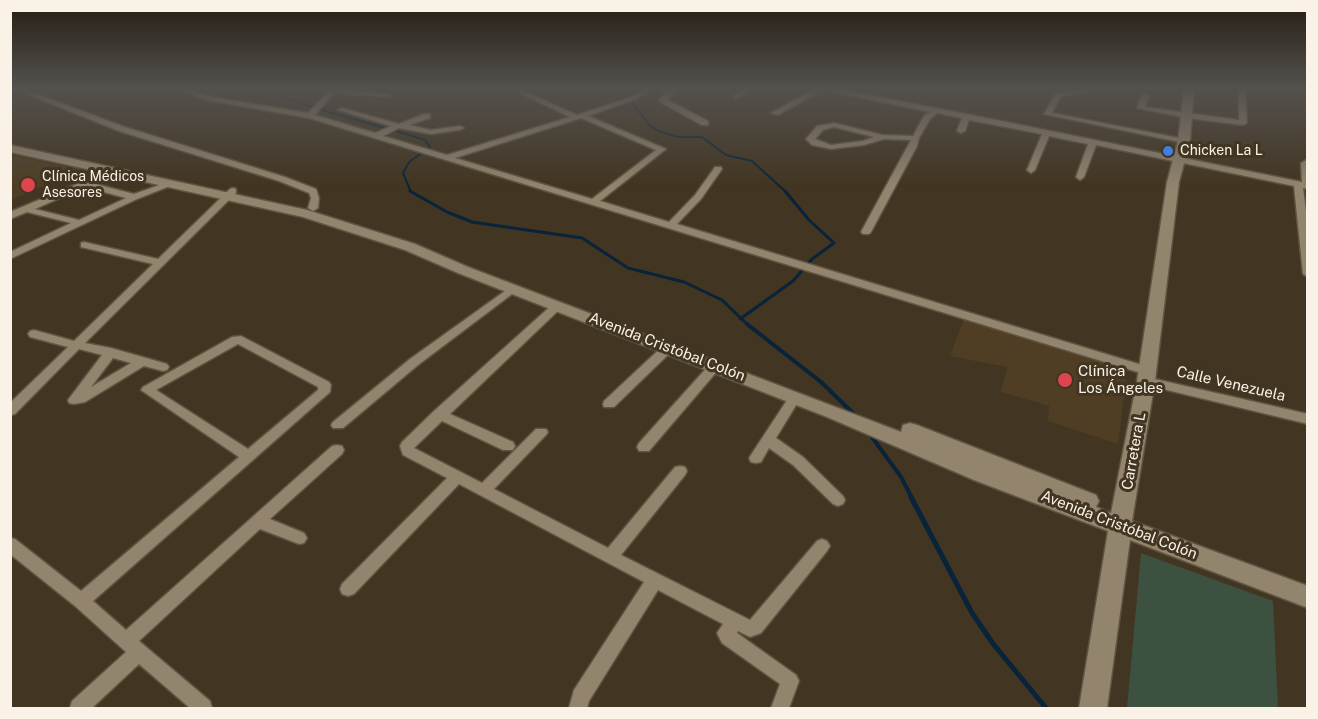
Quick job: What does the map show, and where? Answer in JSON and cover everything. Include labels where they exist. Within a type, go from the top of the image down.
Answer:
[{"type":"street","points":[[103,122],[282,178],[313,191],[315,198],[313,208]]},
{"type":"street","name":"Calle Venezuela","points":[[342,122],[376,136],[808,268],[1147,376],[1308,418]]},
{"type":"street","points":[[384,122],[432,132],[460,128]]},
{"type":"street","points":[[376,136],[412,122]]},
{"type":"street","points":[[448,157],[561,122]]},
{"type":"street","points":[[593,122],[662,149],[593,202]]},
{"type":"street","points":[[866,232],[925,122]]},
{"type":"street","points":[[962,131],[966,122]]},
{"type":"street","points":[[993,122],[1094,142],[1182,150]]},
{"type":"street","points":[[1076,138],[1085,122],[1304,186]]},
{"type":"street","name":"Carretera L","points":[[1093,708],[1121,520],[1147,376],[1173,182],[1182,150],[1186,122]]},
{"type":"street","points":[[883,137],[831,147],[815,143],[810,139],[820,128],[834,125],[883,137],[915,138]]},
{"type":"street","points":[[1031,170],[1046,133]]},
{"type":"street","points":[[1080,177],[1094,142]]},
{"type":"street","name":"Avenida Cristóbal Colón","points":[[10,143],[231,194],[353,227],[795,397],[834,406]]},
{"type":"street","name":"Avenida Cristóbal Colón","points":[[10,148],[171,184],[313,208],[426,242],[919,440],[982,474],[1308,584]]},
{"type":"street","points":[[1308,161],[1305,163],[1304,186],[1308,274]]},
{"type":"street","points":[[670,226],[698,197],[718,169]]},
{"type":"street","points":[[137,196],[146,186],[146,178]]},
{"type":"street","points":[[10,216],[84,184],[137,196]]},
{"type":"street","points":[[13,253],[137,196],[171,184]]},
{"type":"street","points":[[10,411],[79,346],[231,194]]},
{"type":"street","points":[[26,209],[81,223]]},
{"type":"street","points":[[84,245],[161,263]]},
{"type":"street","points":[[338,425],[414,362],[512,289]]},
{"type":"street","points":[[557,306],[411,440],[407,446],[408,452],[750,629],[755,627],[822,546]]},
{"type":"street","points":[[34,334],[111,352],[140,363],[163,367]]},
{"type":"street","points":[[81,601],[324,392],[325,385],[242,340],[236,340],[147,390],[248,456]]},
{"type":"street","points":[[609,404],[669,347]]},
{"type":"street","points":[[111,352],[73,398],[74,400],[80,399],[140,363]]},
{"type":"street","points":[[644,447],[715,366]]},
{"type":"street","points":[[756,458],[795,397]]},
{"type":"street","points":[[439,414],[508,446]]},
{"type":"street","points":[[483,491],[541,432]]},
{"type":"street","points":[[768,440],[798,461],[838,500]]},
{"type":"street","points":[[79,708],[133,646],[258,521],[337,450]]},
{"type":"street","points":[[610,557],[680,471]]},
{"type":"street","points":[[348,589],[457,477]]},
{"type":"street","name":"Avenida Cristóbal Colón","points":[[1121,520],[1308,597]]},
{"type":"street","points":[[258,521],[299,538]]},
{"type":"street","points":[[10,544],[81,601],[203,708]]},
{"type":"street","points":[[578,708],[581,697],[655,580]]},
{"type":"street","points":[[735,622],[726,633],[728,637],[790,681],[780,708]]},
{"type":"shaded area","name":"Clínica Médicos Asesores","points":[[11,155],[30,159],[80,170],[11,200]]},
{"type":"shaded area","name":"Clínica Los Ángeles","points":[[965,316],[1128,365],[1118,444],[1048,421],[1049,406],[1001,392],[1007,367],[950,356]]},
{"type":"green space","points":[[1141,553],[1273,601],[1278,708],[1127,708]]},
{"type":"waterway","points":[[363,122],[385,128]]},
{"type":"waterway","points":[[646,122],[658,131],[678,137],[702,137],[726,155],[752,161],[785,191]]},
{"type":"waterway","points":[[393,130],[425,140],[430,147],[409,162],[403,173],[411,191]]},
{"type":"waterway","points":[[411,191],[447,212],[472,222],[582,238],[628,268],[684,282],[722,300],[741,318]]},
{"type":"waterway","points":[[741,318],[793,281],[812,259],[834,243],[809,220],[785,191]]},
{"type":"waterway","points":[[741,318],[749,326]]},
{"type":"waterway","points":[[747,324],[821,382],[857,417]]},
{"type":"waterway","points":[[869,433],[901,477],[912,498]]},
{"type":"waterway","points":[[911,497],[972,613],[994,645],[1046,708]]},
{"type":"place","name":"Chicken La L","points":[[1168,151]]},
{"type":"place","name":"Clínica Médicos Asesores","points":[[28,185]]},
{"type":"place","name":"Clínica Los Ángeles","points":[[1065,380]]}]
